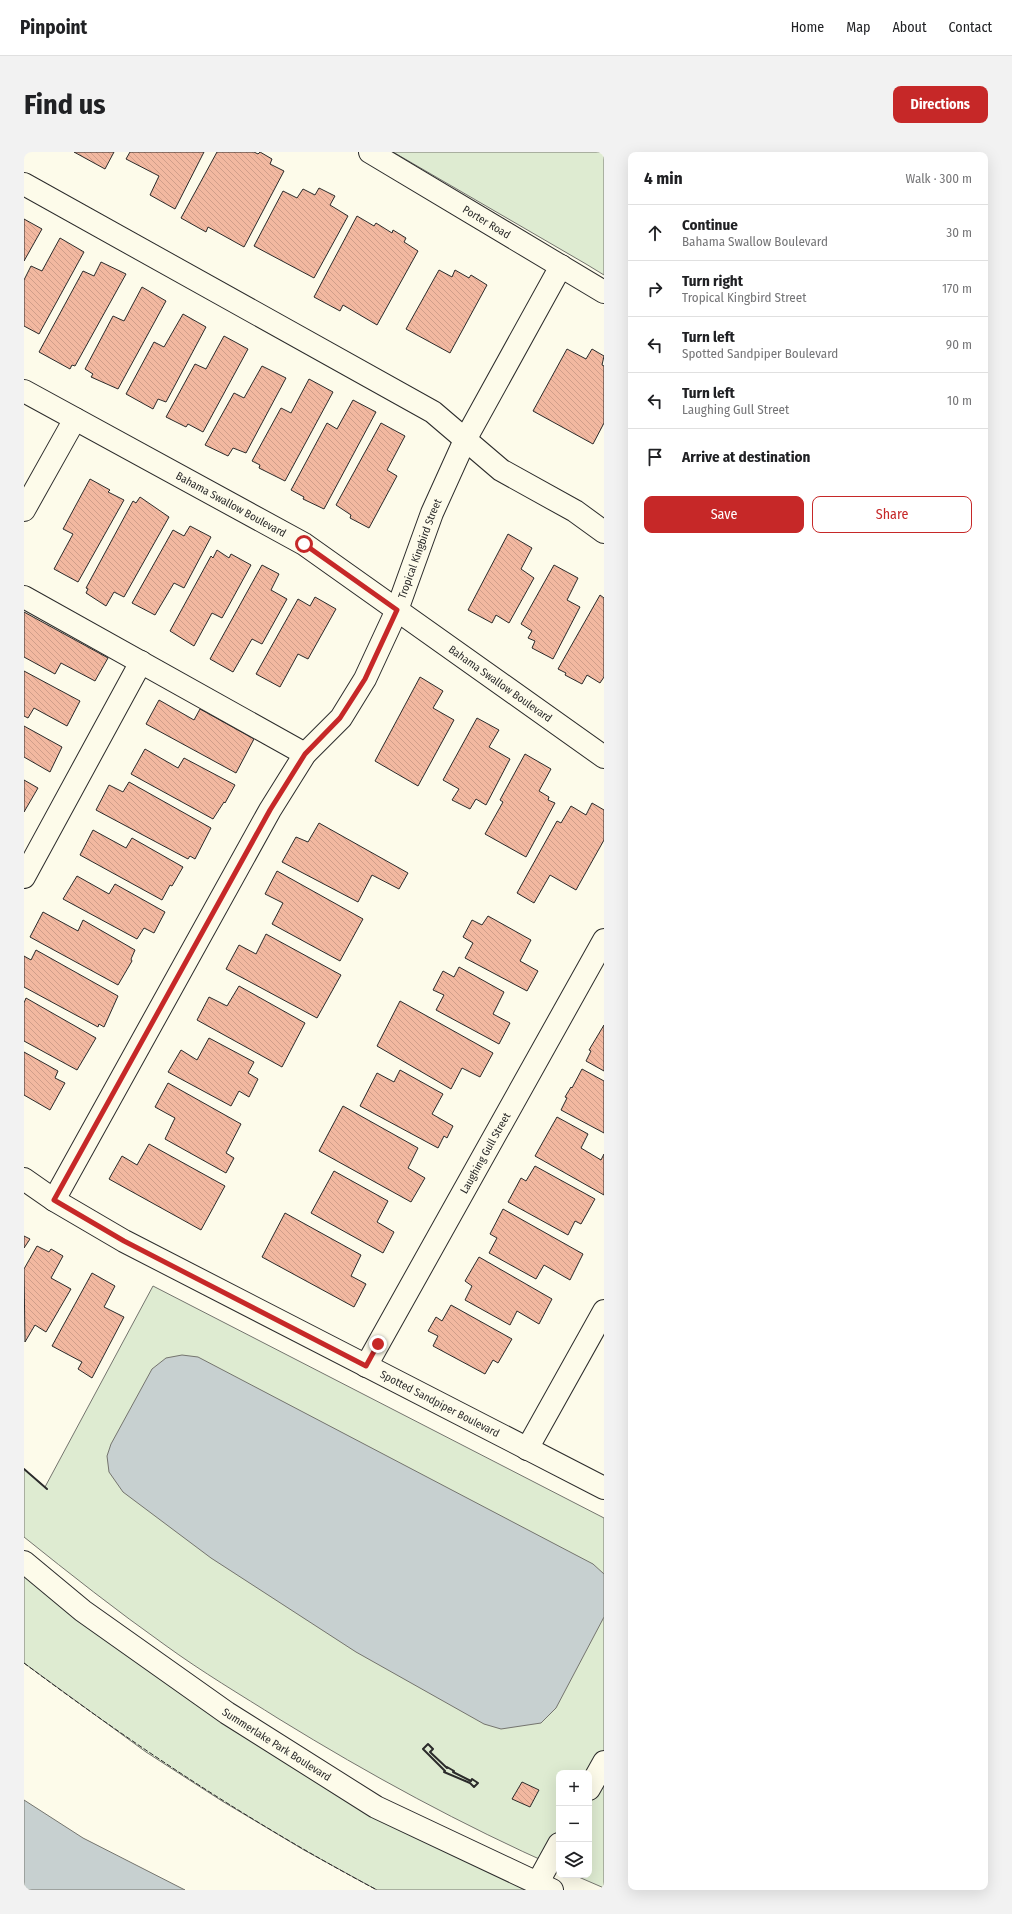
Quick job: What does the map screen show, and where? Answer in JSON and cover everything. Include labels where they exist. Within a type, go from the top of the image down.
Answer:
[{"type":"street","name":"Porter Road","points":[[370,152],[604,292]]},
{"type":"street","points":[[24,184],[433,412],[501,470],[575,511],[604,532]]},
{"type":"street","name":"Tropical Kingbird Street","points":[[54,1200],[270,810],[305,754],[340,718],[365,679],[397,610],[432,513],[465,440],[561,266]]},
{"type":"street","name":"Bahama Swallow Boulevard","points":[[24,391],[304,544],[604,757]]},
{"type":"street","points":[[24,510],[75,419]]},
{"type":"street","points":[[24,597],[305,754]]},
{"type":"street","points":[[24,877],[141,662]]},
{"type":"street","name":"Laughing Gull Street","points":[[366,1366],[604,940]]},
{"type":"street","name":"Spotted Sandpiper Boulevard","points":[[24,1179],[54,1200],[124,1241],[604,1488]]},
{"type":"street","points":[[528,1449],[604,1311]]},
{"type":"street","name":"Summerlake Park Boulevard","points":[[24,1562],[83,1611],[227,1713],[376,1807],[544,1887]]},
{"type":"street","points":[[592,1784],[604,1762]]},
{"type":"street","points":[[544,1887],[556,1853]]},
{"type":"green space","points":[[393,152],[604,152],[604,275],[586,264]]},
{"type":"green space","points":[[153,1286],[604,1518],[604,1888],[581,1878],[592,1878],[592,1770],[556,1770],[556,1867],[452,1817],[348,1760],[207,1674],[129,1619],[24,1537],[24,1469],[45,1487]]},
{"type":"green space","points":[[24,1562],[376,1807],[552,1890],[377,1890],[304,1850],[222,1801],[146,1752],[24,1663]]},
{"type":"shaded area","points":[[182,1355],[198,1357],[593,1564],[604,1574],[604,1617],[556,1708],[541,1723],[501,1729],[484,1724],[356,1652],[211,1558],[123,1492],[109,1472],[107,1456],[111,1444],[152,1369],[166,1358]]},
{"type":"shaded area","points":[[24,1800],[83,1838],[185,1890],[24,1890]]},
{"type":"building","points":[[74,152],[114,152],[105,169]]},
{"type":"building","points":[[130,152],[204,152],[175,209],[150,195],[159,176],[126,159]]},
{"type":"building","points":[[217,152],[254,152],[258,154],[260,152],[272,159],[270,164],[284,171],[244,247],[208,227],[206,232],[181,218]]},
{"type":"building","points":[[319,188],[335,196],[330,205],[348,216],[314,278],[254,246],[283,191],[297,198],[303,189],[315,195]]},
{"type":"building","points":[[357,216],[374,226],[376,223],[392,233],[393,230],[406,238],[404,242],[418,251],[377,325],[343,305],[340,311],[314,297]]},
{"type":"building","points":[[24,219],[42,229],[24,261]]},
{"type":"building","points":[[60,238],[84,252],[39,334],[24,326],[24,280],[31,266],[42,271]]},
{"type":"building","points":[[101,262],[126,274],[75,366],[72,365],[70,369],[39,352],[83,271],[94,276]]},
{"type":"building","points":[[439,270],[452,277],[455,270],[469,278],[471,275],[487,285],[450,353],[406,329]]},
{"type":"building","points":[[142,287],[166,301],[118,389],[91,377],[93,374],[85,369],[113,316],[124,321]]},
{"type":"building","points":[[183,314],[206,327],[166,402],[158,399],[153,409],[126,394],[154,342],[164,347]]},
{"type":"building","points":[[224,336],[248,349],[203,432],[188,424],[186,427],[166,417],[195,364],[206,369]]},
{"type":"building","points":[[567,349],[586,359],[592,349],[604,356],[602,365],[604,366],[604,423],[593,444],[533,411]]},
{"type":"building","points":[[262,366],[286,378],[246,453],[233,448],[228,456],[205,445],[234,393],[244,398]]},
{"type":"building","points":[[309,379],[333,392],[285,481],[259,468],[260,465],[252,461],[281,408],[291,413]]},
{"type":"building","points":[[353,400],[376,412],[324,509],[303,499],[304,497],[291,490],[327,423],[337,429]]},
{"type":"building","points":[[381,423],[405,436],[387,470],[397,476],[369,528],[350,518],[351,515],[336,505]]},
{"type":"building","points":[[90,479],[110,490],[108,492],[124,500],[78,582],[54,569],[73,534],[63,529]]},
{"type":"building","points":[[140,497],[169,517],[124,597],[114,592],[106,606],[86,593],[88,589],[86,588],[133,501],[136,503]]},
{"type":"building","points":[[190,526],[211,537],[184,588],[174,583],[155,615],[132,603],[173,530],[184,536]]},
{"type":"building","points":[[508,534],[532,548],[521,569],[534,578],[509,623],[496,615],[492,623],[468,610]]},
{"type":"building","points":[[217,550],[229,558],[231,554],[251,565],[222,618],[212,613],[194,646],[170,631],[211,556],[213,558]]},
{"type":"building","points":[[262,565],[279,574],[271,590],[287,599],[262,644],[252,639],[233,672],[210,659]]},
{"type":"building","points":[[554,565],[578,578],[567,600],[580,607],[553,659],[532,648],[535,641],[528,638],[532,631],[521,624]]},
{"type":"building","points":[[600,595],[604,598],[604,677],[600,683],[587,675],[582,684],[565,675],[566,673],[558,669]]},
{"type":"building","points":[[315,597],[336,609],[308,659],[298,654],[280,687],[256,674],[298,599],[310,606]]},
{"type":"building","points":[[24,612],[108,658],[95,681],[61,663],[55,674],[24,657]]},
{"type":"building","points":[[24,671],[80,701],[67,726],[34,708],[28,718],[24,716]]},
{"type":"building","points":[[420,677],[443,691],[433,708],[454,720],[418,786],[375,761]]},
{"type":"building","points":[[159,700],[194,720],[200,709],[254,739],[236,773],[146,724]]},
{"type":"building","points":[[477,718],[499,730],[489,747],[510,759],[486,805],[476,799],[470,809],[452,800],[459,789],[443,780]]},
{"type":"building","points":[[24,726],[62,747],[50,772],[24,757]]},
{"type":"building","points":[[145,749],[178,768],[184,758],[235,785],[225,803],[224,802],[213,819],[131,774]]},
{"type":"building","points":[[525,754],[551,769],[539,791],[549,797],[548,800],[555,803],[526,857],[485,834],[503,802],[500,800]]},
{"type":"building","points":[[24,780],[38,788],[24,812]]},
{"type":"building","points":[[129,782],[211,828],[195,859],[190,856],[188,859],[96,810],[109,785],[123,792]]},
{"type":"building","points":[[592,803],[604,810],[604,840],[576,890],[550,875],[534,903],[517,893],[557,821],[561,823],[571,806],[586,815]]},
{"type":"building","points":[[319,823],[408,873],[399,889],[372,875],[358,902],[282,862],[296,837],[308,842]]},
{"type":"building","points":[[93,830],[126,848],[132,838],[183,867],[172,886],[170,885],[162,900],[80,855]]},
{"type":"building","points":[[277,871],[363,919],[340,961],[272,924],[283,903],[265,894]]},
{"type":"building","points":[[77,876],[109,894],[115,884],[165,912],[154,933],[144,928],[137,939],[63,899]]},
{"type":"building","points":[[43,912],[78,931],[83,920],[135,950],[131,959],[132,961],[118,985],[30,937]]},
{"type":"building","points":[[488,916],[531,940],[520,961],[538,971],[527,991],[465,958],[473,943],[463,937],[472,920],[482,925]]},
{"type":"building","points":[[266,934],[341,975],[317,1018],[226,969],[239,945],[256,954]]},
{"type":"building","points":[[36,950],[118,996],[104,1027],[99,1024],[98,1027],[24,987],[24,956],[31,960]]},
{"type":"building","points":[[459,967],[504,992],[493,1014],[510,1023],[499,1044],[436,1010],[444,995],[433,990],[443,971],[454,977]]},
{"type":"building","points":[[239,986],[305,1023],[282,1067],[197,1020],[209,997],[227,1006]]},
{"type":"building","points":[[26,998],[96,1038],[77,1070],[24,1041],[24,1003]]},
{"type":"building","points":[[400,1001],[493,1053],[480,1077],[462,1068],[451,1089],[377,1046]]},
{"type":"building","points":[[604,1025],[604,1071],[586,1061],[591,1051],[589,1050]]},
{"type":"building","points":[[209,1038],[254,1062],[248,1073],[258,1079],[249,1097],[239,1091],[231,1106],[168,1072],[181,1050],[197,1060]]},
{"type":"building","points":[[24,1052],[58,1071],[55,1078],[65,1083],[50,1110],[24,1095]]},
{"type":"building","points":[[582,1069],[604,1081],[604,1133],[561,1110],[567,1098],[565,1097],[571,1087],[572,1088]]},
{"type":"building","points":[[400,1070],[443,1094],[432,1114],[453,1126],[447,1138],[444,1136],[438,1148],[360,1106],[377,1073],[394,1082]]},
{"type":"building","points":[[168,1083],[241,1124],[226,1153],[234,1158],[226,1173],[165,1139],[175,1118],[155,1107]]},
{"type":"building","points":[[343,1106],[418,1148],[408,1168],[425,1178],[411,1202],[319,1151]]},
{"type":"building","points":[[557,1117],[588,1134],[581,1148],[601,1160],[604,1154],[604,1195],[535,1156]]},
{"type":"building","points":[[149,1144],[225,1186],[201,1230],[109,1179],[122,1156],[137,1165]]},
{"type":"building","points":[[535,1166],[595,1199],[581,1224],[575,1221],[568,1235],[508,1202],[521,1178],[526,1181]]},
{"type":"building","points":[[334,1171],[388,1201],[377,1222],[394,1232],[383,1253],[311,1213]]},
{"type":"building","points":[[503,1209],[583,1254],[570,1280],[544,1265],[536,1279],[489,1253],[497,1238],[490,1234]]},
{"type":"building","points":[[285,1213],[361,1255],[351,1276],[366,1284],[354,1307],[262,1257]]},
{"type":"building","points":[[24,1236],[30,1239],[24,1248]]},
{"type":"building","points":[[37,1246],[49,1252],[51,1249],[63,1256],[51,1278],[71,1289],[46,1332],[35,1325],[25,1342],[24,1269]]},
{"type":"building","points":[[479,1257],[552,1299],[539,1324],[517,1311],[510,1325],[465,1300],[472,1286],[465,1281]]},
{"type":"building","points":[[92,1273],[115,1286],[104,1307],[124,1317],[92,1378],[78,1369],[82,1362],[52,1346]]},
{"type":"building","points":[[451,1305],[512,1339],[498,1363],[493,1360],[485,1374],[433,1346],[438,1336],[428,1331],[436,1317],[442,1321]]},
{"type":"building","points":[[522,1782],[539,1790],[530,1807],[512,1799]]},
{"type":"fence","points":[[24,1663],[109,1725],[196,1783],[285,1838],[377,1890]]},
{"type":"wall","points":[[24,1469],[47,1489]]},
{"type":"wall","points":[[428,1744],[433,1749],[430,1752],[447,1768],[471,1781],[472,1779],[478,1783],[474,1787],[470,1783],[444,1772],[445,1771],[423,1749],[428,1744]]},
{"type":"route","points":[[304,544],[397,610],[365,679],[340,718],[305,754],[270,810],[54,1200],[124,1241],[366,1366],[378,1344]]}]
